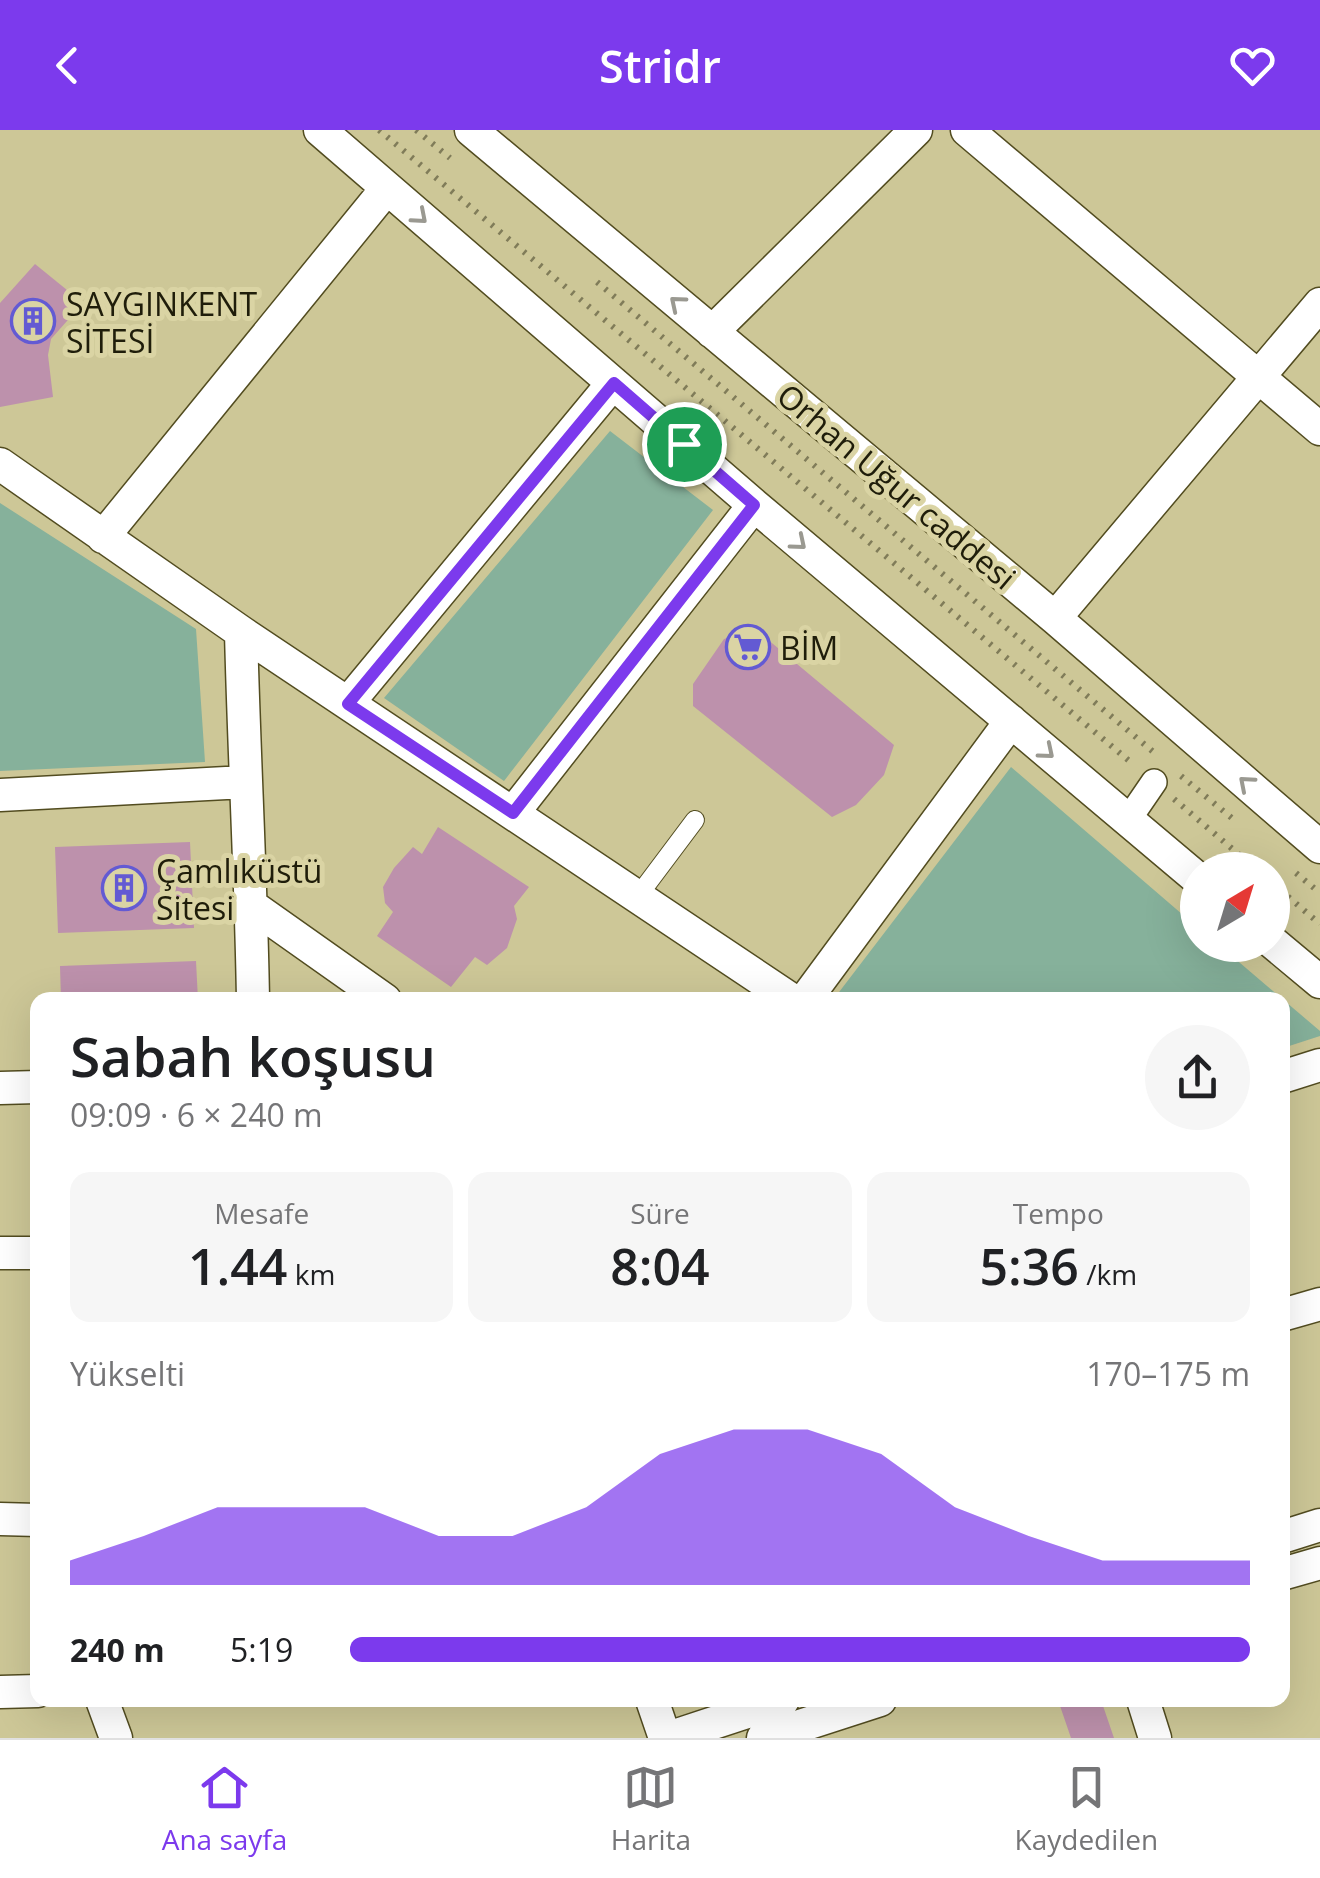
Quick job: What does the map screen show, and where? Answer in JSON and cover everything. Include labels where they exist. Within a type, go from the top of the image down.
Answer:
[{"type":"street","points":[[320,130],[754,505],[1180,864]]},
{"type":"street","name":"Orhan Uğur caddesi","points":[[471,130],[1055,618],[1320,847]]},
{"type":"street","points":[[712,332],[916,130]]},
{"type":"street","points":[[967,130],[1320,429]]},
{"type":"street","points":[[103,538],[387,188]]},
{"type":"street","points":[[1055,618],[1320,304]]},
{"type":"street","points":[[348,704],[614,383]]},
{"type":"street","points":[[0,464],[241,632],[780,992]]},
{"type":"street","points":[[513,813],[754,505]]},
{"type":"street","points":[[241,632],[252,992]]},
{"type":"street","points":[[811,992],[1011,721]]},
{"type":"street","points":[[0,796],[244,782]]},
{"type":"street","points":[[1128,820],[1154,782]]},
{"type":"street","points":[[252,906],[373,992]]},
{"type":"street","points":[[1290,957],[1320,982]]},
{"type":"street","points":[[1290,1074],[1320,1065]]},
{"type":"street","points":[[0,1088],[30,1087]]},
{"type":"street","points":[[0,1254],[30,1254]]},
{"type":"street","points":[[1290,1313],[1320,1304]]},
{"type":"street","points":[[0,1519],[30,1520]]},
{"type":"street","points":[[1290,1534],[1320,1525]]},
{"type":"street","points":[[1290,1571],[1320,1562]]},
{"type":"street","points":[[0,1692],[30,1691]]},
{"type":"street","points":[[105,1707],[116,1738]]},
{"type":"street","points":[[655,1707],[666,1738],[761,1707]]},
{"type":"street","points":[[763,1738],[858,1707]]},
{"type":"street","points":[[1145,1707],[1155,1738]]},
{"type":"lane","points":[[638,896],[695,820]]},
{"type":"path","points":[[379,130],[1236,852]]},
{"type":"path","points":[[416,130],[462,168]]},
{"type":"path","points":[[583,271],[1246,830]]},
{"type":"path","points":[[1290,868],[1320,893]]},
{"type":"path","points":[[1290,898],[1320,924]]},
{"type":"green space","points":[[610,431],[713,510],[504,781],[384,698]]},
{"type":"green space","points":[[0,503],[196,629],[205,762],[0,771]]},
{"type":"green space","points":[[1011,767],[1180,912],[1180,962],[1239,962],[1274,992],[839,992]]},
{"type":"green space","points":[[1290,1005],[1320,1031],[1320,1036],[1290,1046]]},
{"type":"building","name":"SAYGINKENT SİTESİ","points":[[35,264],[83,303],[51,339],[48,355],[53,397],[0,407],[0,303]]},
{"type":"building","points":[[755,629],[894,745],[884,775],[856,805],[832,817],[693,706],[693,684],[724,639]]},
{"type":"building","points":[[438,827],[529,887],[514,906],[517,919],[507,948],[487,965],[475,957],[451,987],[377,936],[393,912],[385,903],[383,887],[413,847],[422,854]]},
{"type":"building","name":"Çamlıküstü Sitesi","points":[[190,842],[194,928],[58,933],[55,847]]},
{"type":"building","name":"Çamlıküstü Sitesi","points":[[196,961],[198,992],[61,992],[60,966]]},
{"type":"building","points":[[1060,1707],[1103,1707],[1114,1738],[1071,1738]]},
{"type":"place","name":"SAYGINKENT SİTESİ","points":[[33,321]]},
{"type":"place","name":"BİM","points":[[748,647]]},
{"type":"place","name":"Çamlıküstü Sitesi","points":[[124,888]]},
{"type":"route","points":[[614,383],[684,444],[754,505],[513,813],[348,704],[614,383]]}]
